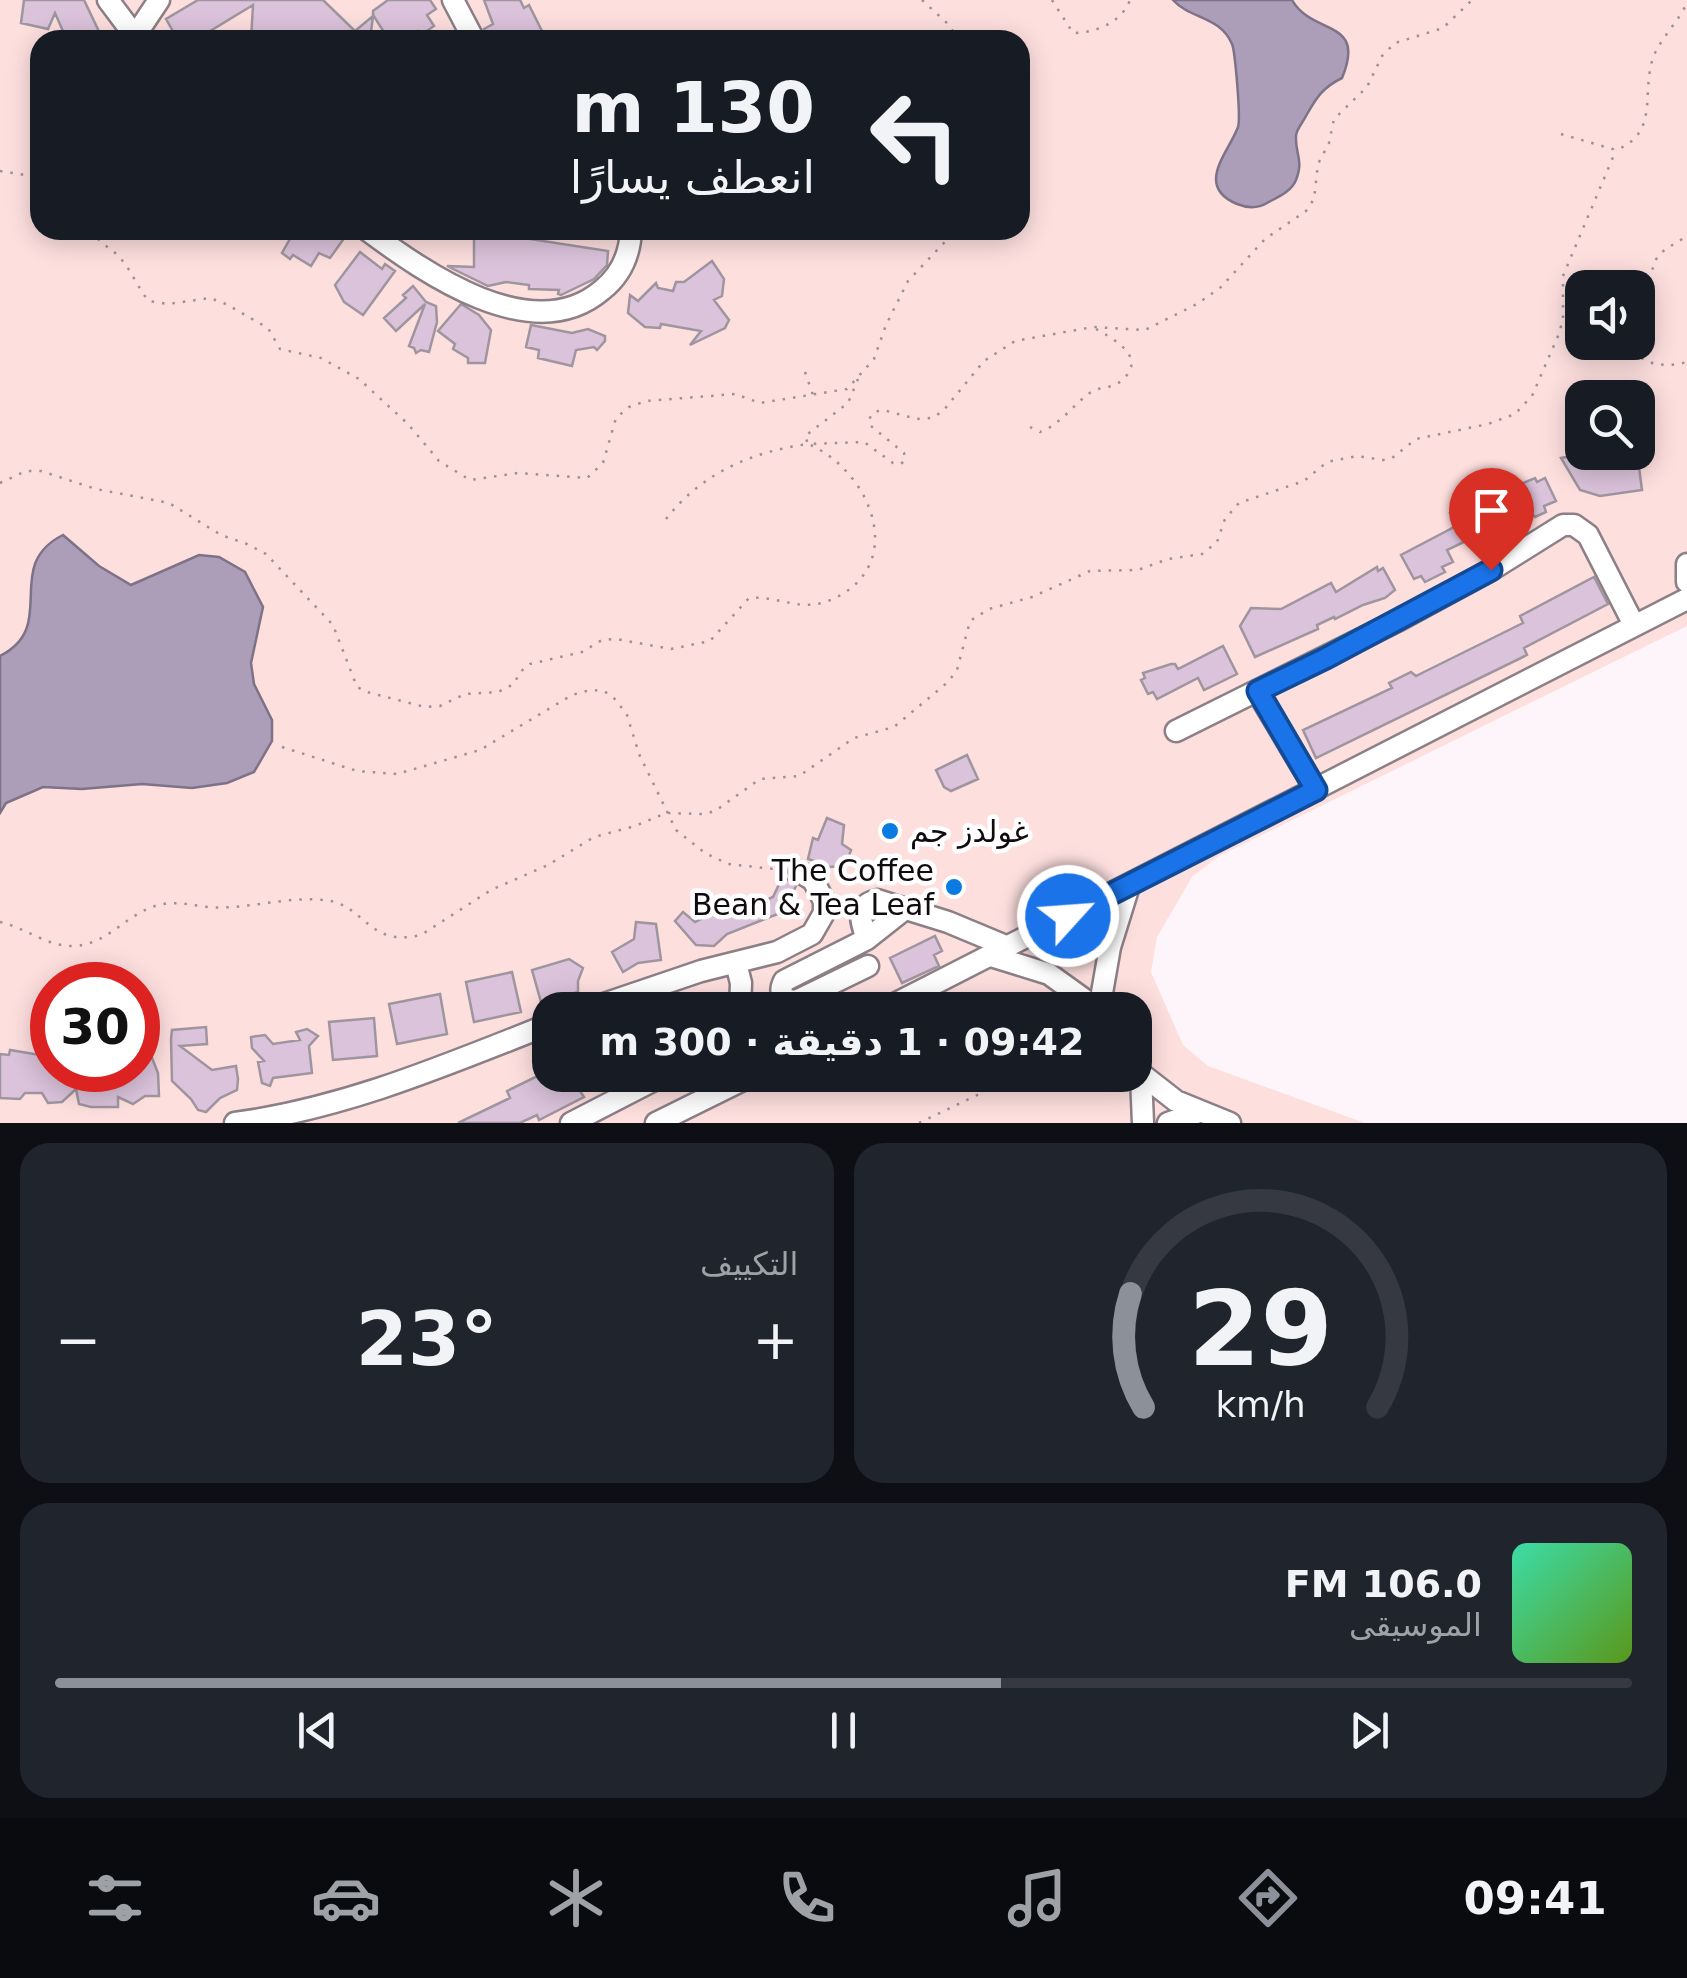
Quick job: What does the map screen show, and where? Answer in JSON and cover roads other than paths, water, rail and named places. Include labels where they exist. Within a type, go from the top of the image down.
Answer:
[{"type":"street","points":[[108,0],[130,30]]},
{"type":"street","points":[[141,30],[159,0]]},
{"type":"street","points":[[453,0],[469,30]]},
{"type":"street","points":[[382,240],[464,293],[521,309],[552,310],[574,307],[611,283],[623,265],[629,240]]},
{"type":"street","points":[[1176,731],[1447,594],[1563,525],[1574,525],[1588,535],[1634,625]]},
{"type":"street","points":[[1687,564],[1687,582]]},
{"type":"street","points":[[918,992],[1687,598]]},
{"type":"street","points":[[1258,691],[1316,790]]},
{"type":"street","points":[[636,992],[777,952],[812,934],[820,924],[824,900],[810,877],[800,872]]},
{"type":"street","points":[[867,940],[860,916],[867,904],[876,900],[948,922],[1050,974],[1099,1010],[1110,947],[1129,886]]},
{"type":"street","points":[[868,966],[796,1002],[782,996],[780,988],[784,982],[867,940],[904,909]]},
{"type":"street","points":[[736,963],[740,992]]},
{"type":"street","points":[[235,1123],[282,1117],[368,1094],[532,1031]]},
{"type":"street","points":[[1152,1084],[1164,1094],[1230,1123]]},
{"type":"street","points":[[571,1123],[631,1092]]},
{"type":"street","points":[[656,1123],[719,1092]]},
{"type":"street","points":[[1140,1092],[1143,1123]]},
{"type":"street","points":[[1168,1123],[1200,1112]]},
{"type":"place","name":"غولدز جم","points":[[890,831]]},
{"type":"place","name":"The Coffee Bean & Tea Leaf","points":[[954,887]]}]
